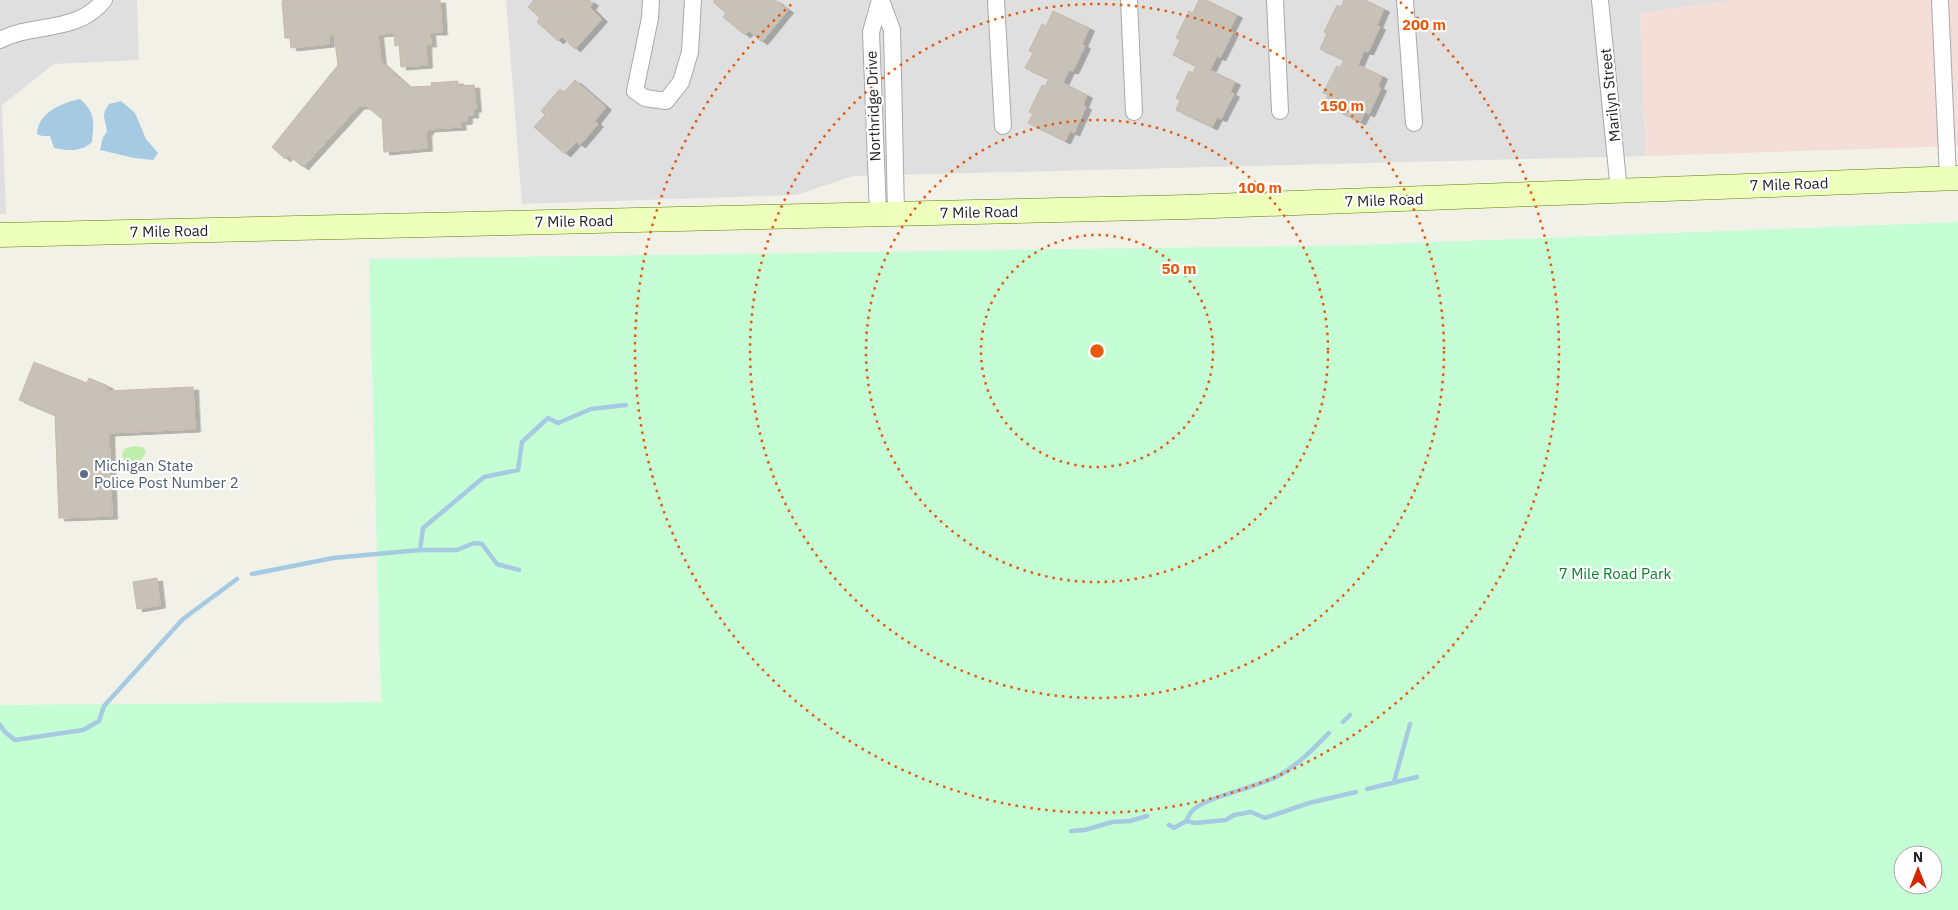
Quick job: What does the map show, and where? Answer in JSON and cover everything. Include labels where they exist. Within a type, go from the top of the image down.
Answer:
[{"type":"street","points":[[0,40],[11,34],[69,24],[98,7],[104,0]]},
{"type":"street","points":[[651,0],[650,18],[635,91],[645,98],[666,101],[681,82],[690,52],[693,0]]},
{"type":"street","name":"Northridge Drive","points":[[880,0],[892,30],[887,214]]},
{"type":"street","points":[[996,0],[1003,126]]},
{"type":"street","points":[[1129,0],[1134,112]]},
{"type":"street","points":[[1276,0],[1280,111]]},
{"type":"street","points":[[1405,0],[1414,122]]},
{"type":"street","name":"Marilyn Street","points":[[1600,0],[1619,191]]},
{"type":"street","points":[[1940,0],[1953,178]]},
{"type":"street","name":"7 Mile Road","points":[[0,235],[1187,207],[1953,178]]},
{"type":"shaded area","points":[[0,0],[137,0],[139,60],[54,64],[2,105],[6,214],[0,214]]},
{"type":"shaded area","points":[[506,0],[1735,0],[1640,13],[1646,156],[853,176],[796,195],[522,204]]},
{"type":"shaded area","points":[[1735,0],[1958,0],[1958,146],[1646,156],[1640,13]]},
{"type":"green space","name":"7 Mile Road Park","points":[[1958,222],[1958,910],[0,910],[0,705],[381,702],[369,259],[1358,245]]},
{"type":"green space","points":[[133,446],[143,447],[146,451],[140,460],[131,465],[122,456],[124,449]]},
{"type":"water","points":[[80,99],[89,109],[93,118],[92,142],[84,148],[74,150],[54,148],[50,136],[37,134],[38,126],[46,114],[52,110]]},
{"type":"water","points":[[121,101],[135,113],[146,139],[158,153],[153,160],[134,158],[100,150],[103,137],[107,132],[104,117],[105,111],[109,104]]},
{"type":"building","points":[[440,0],[442,32],[430,32],[431,44],[426,44],[427,65],[401,67],[399,45],[395,46],[394,33],[378,34],[381,62],[409,87],[432,86],[431,83],[458,81],[458,86],[474,85],[476,109],[473,109],[473,115],[467,115],[467,121],[460,122],[461,127],[429,129],[426,134],[427,148],[384,152],[382,119],[366,106],[359,106],[303,167],[288,155],[285,159],[272,147],[338,65],[334,34],[329,35],[329,44],[291,48],[290,38],[285,38],[282,1]]},
{"type":"building","points":[[534,0],[589,0],[593,3],[590,7],[602,19],[575,49],[562,37],[558,41],[537,22],[540,18],[528,7]]},
{"type":"building","points":[[715,0],[775,0],[788,10],[762,42],[749,31],[745,35],[723,17],[726,13],[713,2]]},
{"type":"building","points":[[1199,0],[1206,0],[1237,15],[1229,31],[1233,32],[1220,58],[1217,56],[1210,70],[1235,82],[1230,92],[1234,94],[1221,119],[1217,117],[1212,127],[1176,110],[1180,100],[1176,98],[1189,71],[1193,73],[1196,66],[1173,55],[1180,40],[1176,38],[1189,11],[1193,13]]},
{"type":"building","points":[[1344,0],[1365,0],[1384,9],[1377,25],[1380,27],[1368,52],[1364,51],[1358,65],[1382,76],[1378,86],[1381,88],[1369,114],[1365,112],[1360,122],[1323,104],[1328,95],[1323,93],[1337,66],[1340,68],[1344,60],[1320,49],[1327,34],[1324,32],[1337,5],[1341,7]]},
{"type":"building","points":[[1053,11],[1089,28],[1082,44],[1085,46],[1073,71],[1069,70],[1063,83],[1087,95],[1083,105],[1086,107],[1074,133],[1070,131],[1065,141],[1028,123],[1033,114],[1029,112],[1042,85],[1045,86],[1049,79],[1025,68],[1033,53],[1029,51],[1042,24],[1046,26]]},
{"type":"building","points":[[575,80],[606,107],[595,121],[598,124],[580,145],[576,142],[565,154],[534,127],[545,115],[541,111],[560,89],[564,92]]},
{"type":"building","name":"Michigan State Police Post Number 2","points":[[34,362],[87,383],[89,378],[108,386],[106,391],[193,387],[195,429],[109,433],[112,516],[59,518],[55,415],[19,400]]},
{"type":"building","points":[[157,578],[160,605],[137,609],[133,582]]},
{"type":"waterway","points":[[252,574],[333,558],[420,550],[423,528],[484,477],[518,470],[522,442],[548,418],[558,423],[591,409],[626,405]]},
{"type":"waterway","points":[[420,550],[457,550],[474,543],[482,544],[497,564],[519,570]]},
{"type":"waterway","points":[[0,725],[15,740],[83,730],[99,721],[104,706],[183,619],[237,579]]},
{"type":"waterway","points":[[1343,722],[1350,715]]},
{"type":"waterway","points":[[1394,782],[1410,724]]},
{"type":"waterway","points":[[1186,821],[1192,811],[1198,806],[1269,780],[1285,772],[1329,733]]},
{"type":"waterway","points":[[1367,789],[1417,777]]},
{"type":"waterway","points":[[1169,825],[1174,828],[1186,821],[1195,823],[1226,820],[1234,815],[1251,812],[1265,818],[1309,803],[1356,792]]},
{"type":"waterway","points":[[1071,831],[1085,830],[1112,822],[1130,821],[1147,816]]},
{"type":"place","name":"Michigan State Police Post Number 2","points":[[84,474]]}]
